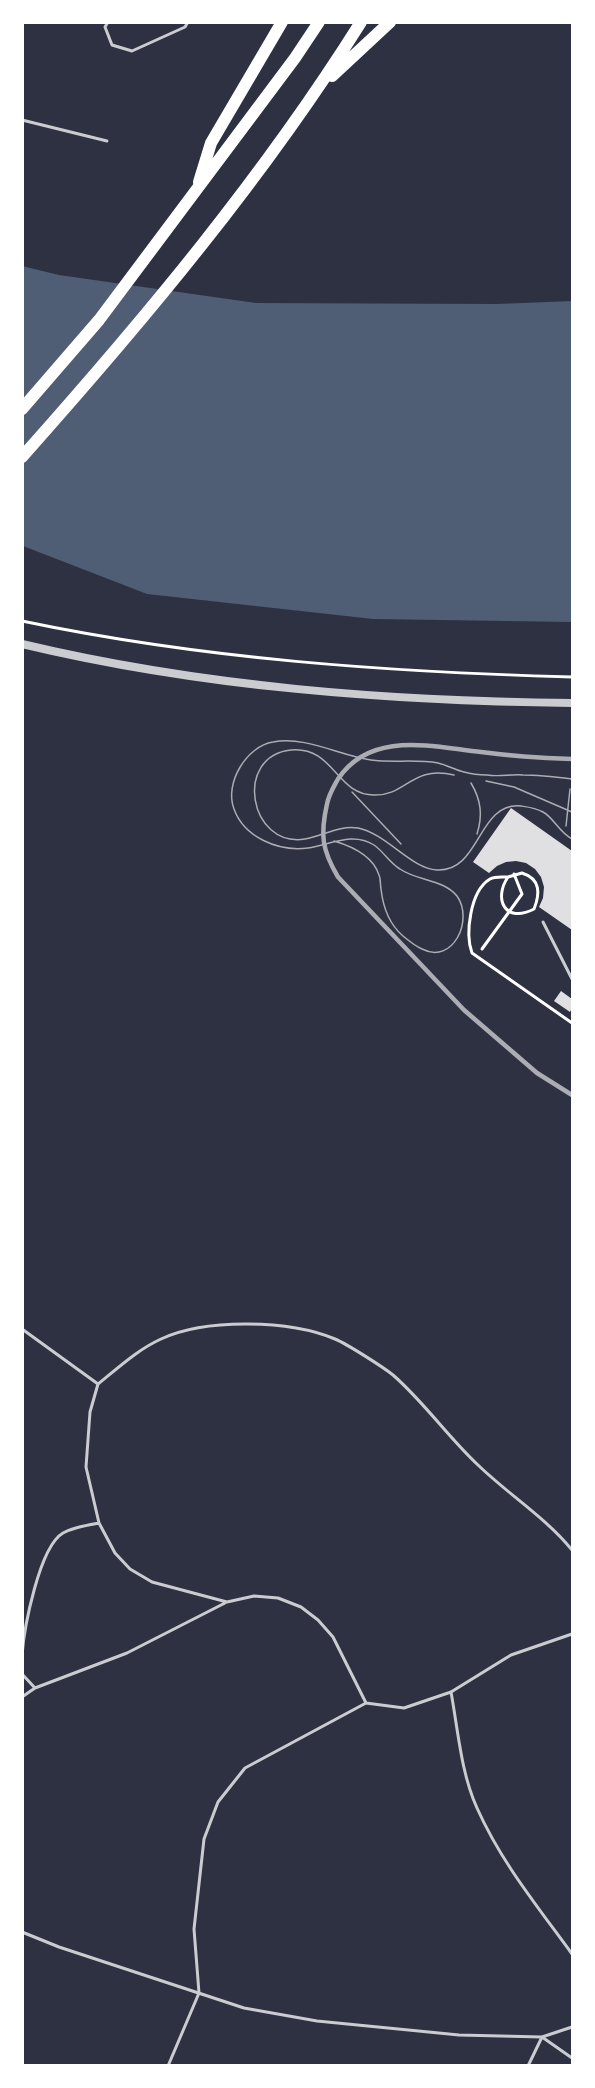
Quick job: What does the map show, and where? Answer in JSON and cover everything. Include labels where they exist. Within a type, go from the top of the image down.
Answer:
[{"type":"highway","points":[[196,191],[211,143],[282,22]]},
{"type":"highway","points":[[22,409],[99,320],[295,58],[319,22]]},
{"type":"highway","points":[[22,457],[158,299],[230,210],[320,87],[361,22]]},
{"type":"highway","points":[[320,87],[390,22]]},
{"type":"street","points":[[22,644],[77,657],[175,673],[318,691],[387,697],[573,703]]},
{"type":"lane","points":[[108,22],[105,27],[112,45],[132,51],[185,27],[188,22]]},
{"type":"lane","points":[[22,120],[107,141]]},
{"type":"lane","points":[[543,922],[573,980]]},
{"type":"lane","points":[[226,1602],[152,1582],[130,1569],[115,1553],[99,1522],[86,1467],[90,1412],[98,1384],[132,1356],[161,1339],[190,1329],[224,1325],[288,1326],[336,1339],[392,1375],[478,1466],[558,1532],[573,1550]]},
{"type":"lane","points":[[22,1329],[98,1384]]},
{"type":"lane","points":[[22,1656],[24,1632],[30,1607],[49,1548],[62,1534],[99,1522]]},
{"type":"lane","points":[[22,1697],[35,1688],[127,1653],[226,1602],[254,1596],[278,1598],[301,1607],[318,1620],[333,1637],[366,1703]]},
{"type":"lane","points":[[168,2066],[199,1994],[194,1929],[204,1839],[218,1802],[245,1768],[366,1703],[404,1708],[451,1692],[511,1655],[573,1634]]},
{"type":"lane","points":[[22,1674],[35,1688]]},
{"type":"lane","points":[[451,1692],[465,1767],[476,1807],[506,1863],[573,1954]]},
{"type":"lane","points":[[22,1932],[59,1947],[244,2008],[317,2021],[459,2035],[542,2037],[573,2027]]},
{"type":"lane","points":[[542,2037],[573,2058]]},
{"type":"lane","points":[[528,2066],[542,2037]]},
{"type":"path","points":[[22,621],[180,649],[285,661],[463,674],[573,677]]},
{"type":"path","points":[[508,877],[503,884],[502,892],[505,907],[512,914],[522,915],[534,909],[538,898],[538,887],[530,876],[522,873],[489,880],[481,889],[472,909],[468,929],[472,953],[573,1023]]},
{"type":"path","points":[[482,949],[522,894],[514,874]]},
{"type":"water","points":[[22,266],[59,275],[256,303],[497,304],[572,301],[572,622],[373,619],[147,594],[23,546]]},
{"type":"building","points":[[511,808],[572,851],[572,930],[539,907],[544,887],[535,869],[526,863],[516,861],[497,866],[489,873],[473,862]]},
{"type":"building","points":[[561,991],[572,999],[570,1012],[554,1001]]},
{"type":"tram line","points":[[334,841],[341,843],[361,853],[372,862],[380,878],[385,909],[390,921],[398,931],[422,949],[433,952],[443,951],[451,946],[462,928],[462,906],[451,890],[400,869],[374,845],[366,841],[349,839],[341,840],[333,842],[308,848],[297,849],[274,845],[254,835],[239,819],[234,809],[232,788],[240,767],[255,750],[263,745],[285,741],[310,744],[371,760],[430,762],[475,774],[535,775],[572,779]]},
{"type":"tram line","points":[[454,775],[428,774],[394,791],[374,795],[361,793],[351,787],[317,755],[291,750],[273,756],[261,768],[255,783],[255,800],[261,816],[271,830],[286,838],[305,839],[338,829],[358,828],[369,831],[418,864],[437,870],[451,868],[462,860],[487,825],[507,808],[521,806],[540,811],[572,839]]},
{"type":"tram line","points":[[486,781],[514,787],[572,812]]},
{"type":"tram line","points":[[471,783],[480,808],[477,834]]},
{"type":"tram line","points":[[566,826],[570,789]]},
{"type":"tram line","points":[[352,792],[401,844]]},
{"type":"railway","points":[[572,759],[515,756],[423,745],[404,745],[367,753],[352,764],[338,779],[331,791],[323,834],[329,859],[338,877],[464,1010],[537,1073],[572,1095]]}]
